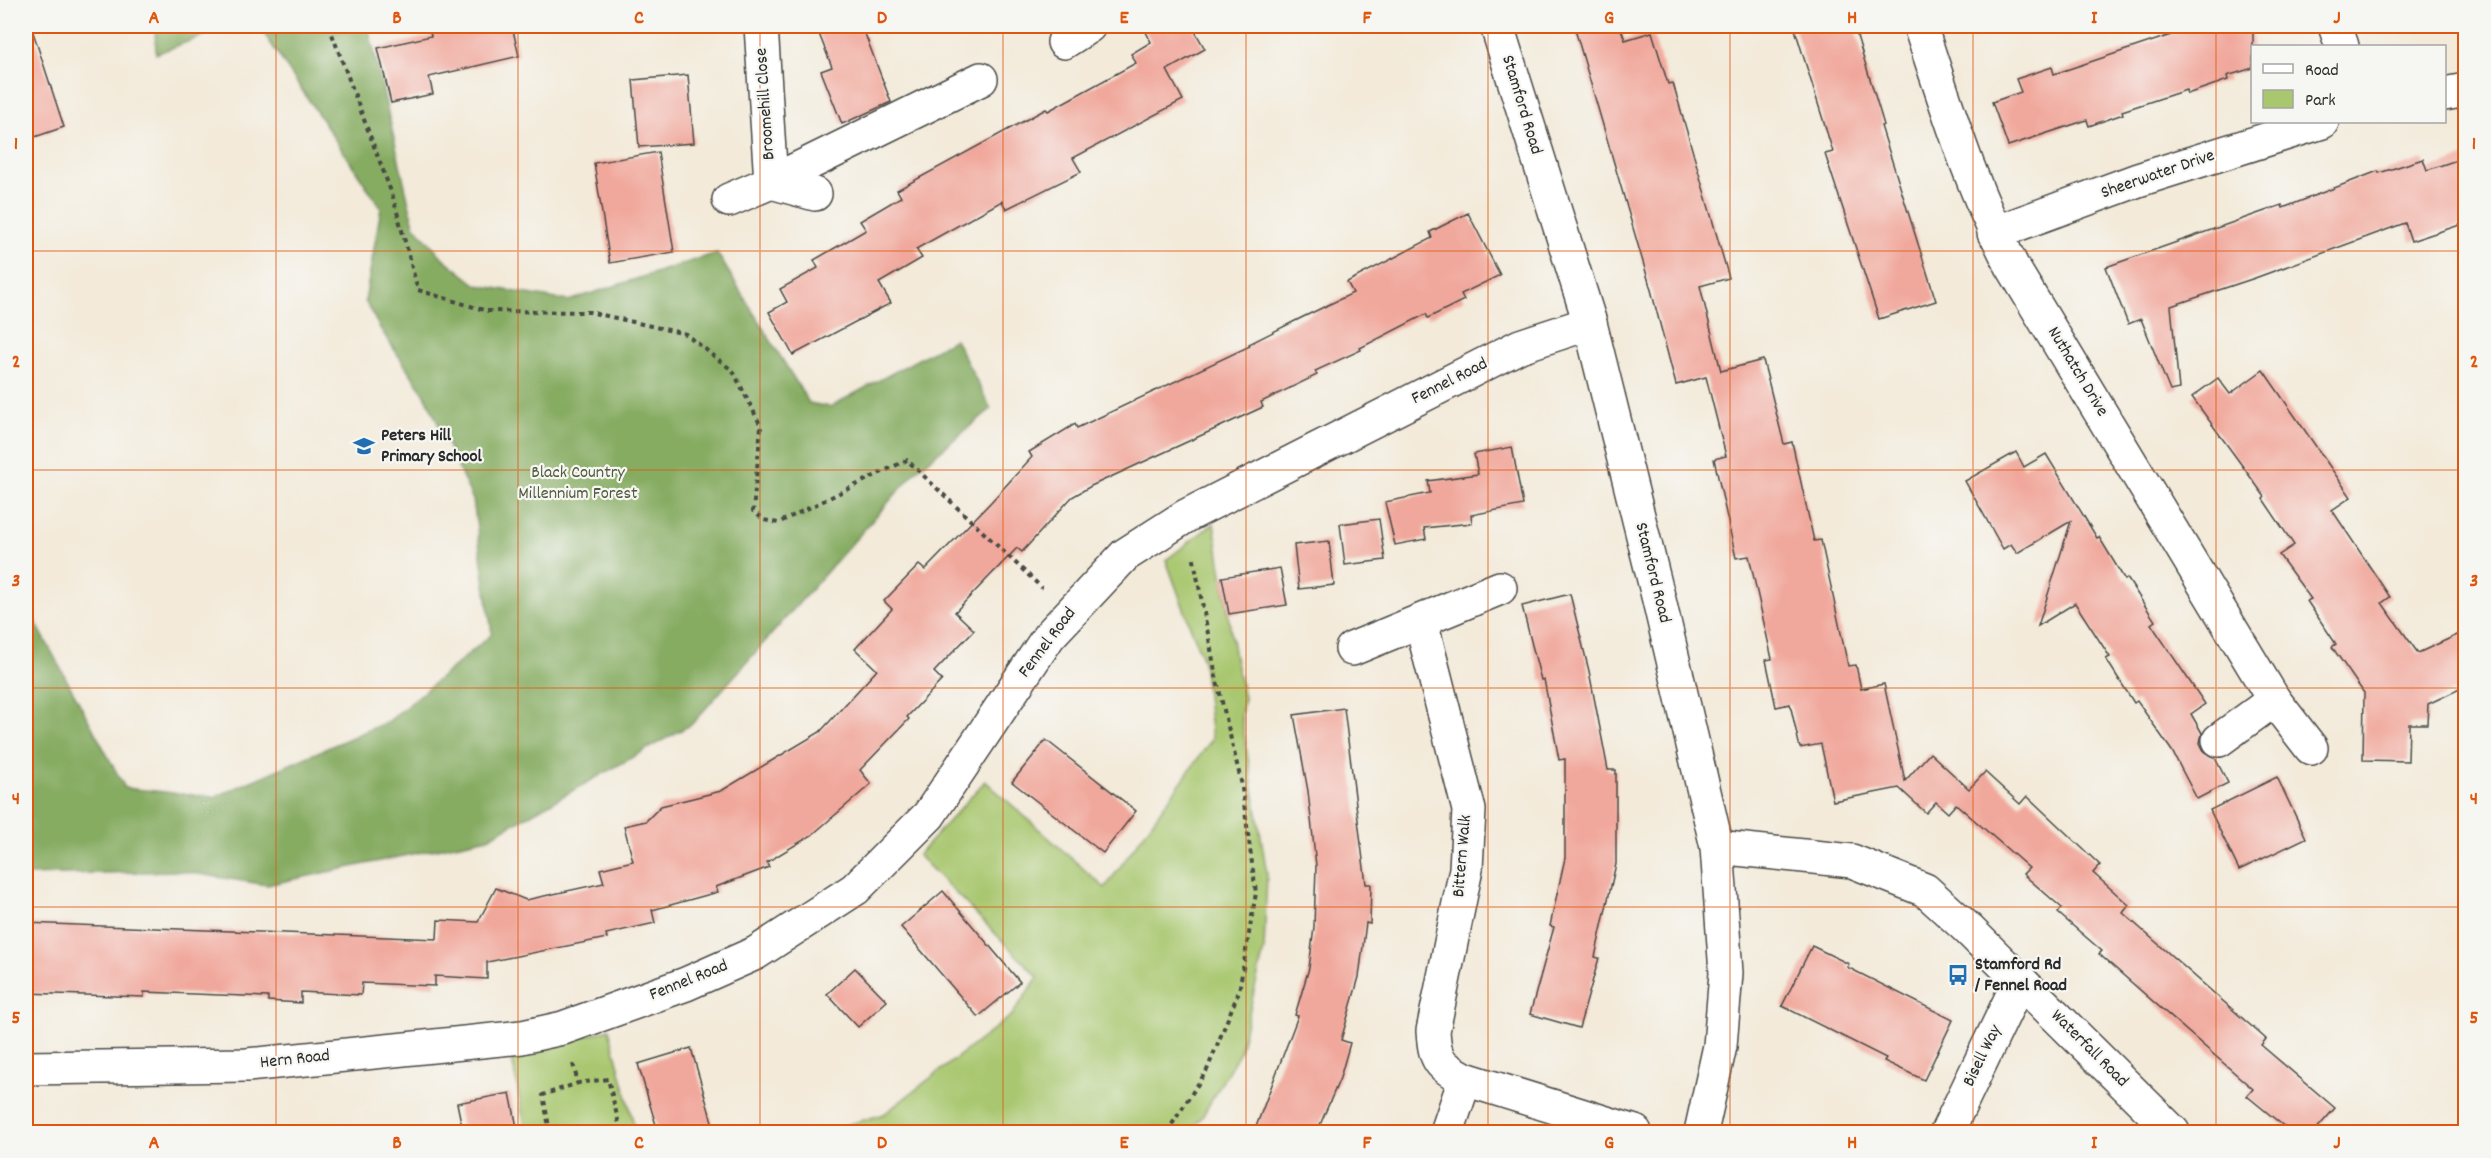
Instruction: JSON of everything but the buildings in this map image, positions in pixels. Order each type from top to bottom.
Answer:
[{"type":"street","name":"Broomehill Close","points":[[761,26],[771,182]]},
{"type":"street","name":"Stamford Road","points":[[1497,26],[1590,323],[1659,600],[1717,847],[1726,973],[1720,1046],[1701,1132]]},
{"type":"street","name":"Nuthatch Drive","points":[[1920,26],[1963,155],[1994,232],[2018,276],[2274,700],[2311,748]]},
{"type":"street","points":[[2335,26],[2342,45]]},
{"type":"street","points":[[771,182],[981,79]]},
{"type":"street","points":[[2446,94],[2466,90]]},
{"type":"street","name":"Sheerwater Drive","points":[[1994,232],[2138,180],[2319,123]]},
{"type":"street","name":"Broomehill Close","points":[[729,200],[771,182],[814,194]]},
{"type":"street","name":"Fennel Road","points":[[563,1028],[686,984],[756,953],[855,889],[929,815],[1049,636],[1125,555],[1186,516],[1520,346],[1590,323]]},
{"type":"street","points":[[1352,649],[1500,588]]},
{"type":"street","name":"Bittern Walk","points":[[1421,622],[1469,810],[1466,869],[1433,1031],[1434,1049],[1443,1066],[1465,1079],[1635,1132]]},
{"type":"street","points":[[2219,740],[2274,700]]},
{"type":"street","name":"Waterfall Road","points":[[1717,847],[1852,861],[1925,890],[1967,928],[2173,1132]]},
{"type":"street","name":"Bisell Way","points":[[1947,1132],[2020,980]]},
{"type":"street","name":"Hern Road","points":[[26,1068],[247,1065],[522,1036],[563,1028]]},
{"type":"street","points":[[1447,1132],[1465,1079]]},
{"type":"path","points":[[329,26],[393,197],[418,290],[487,311],[589,312],[686,334],[733,371],[760,426],[753,511],[764,520],[778,523],[907,460],[1069,613]]},
{"type":"path","points":[[1167,1132],[1207,1070],[1239,991],[1256,893],[1241,781],[1217,681],[1186,516]]},
{"type":"path","points":[[563,1028],[578,1083]]},
{"type":"path","points":[[550,1132],[543,1095],[578,1083],[608,1079],[621,1132]]},
{"type":"green space","points":[[155,26],[229,26],[156,54]]},
{"type":"green space","name":"Black Country Millennium Forest","points":[[259,26],[368,26],[414,225],[443,258],[477,285],[568,301],[717,253],[809,403],[830,407],[955,339],[991,409],[917,470],[692,724],[488,838],[267,885],[180,871],[26,875],[26,604],[125,788],[215,797],[389,721],[492,634],[473,500],[425,395],[380,328],[365,301],[381,208]]},
{"type":"green space","points":[[1214,523],[1235,658],[1244,698],[1241,715],[1267,874],[1264,950],[1240,1051],[1202,1117],[1188,1132],[823,1132],[884,1114],[1012,1015],[1038,977],[918,855],[985,781],[1105,888],[1212,739],[1203,661],[1166,560]]},
{"type":"green space","points":[[609,1029],[636,1132],[526,1132],[512,1059]]},
{"type":"place","name":"Peters Hill Primary School","points":[[364,446]]},
{"type":"place","name":"Stamford Rd / Fennel Road","points":[[1958,975]]}]
